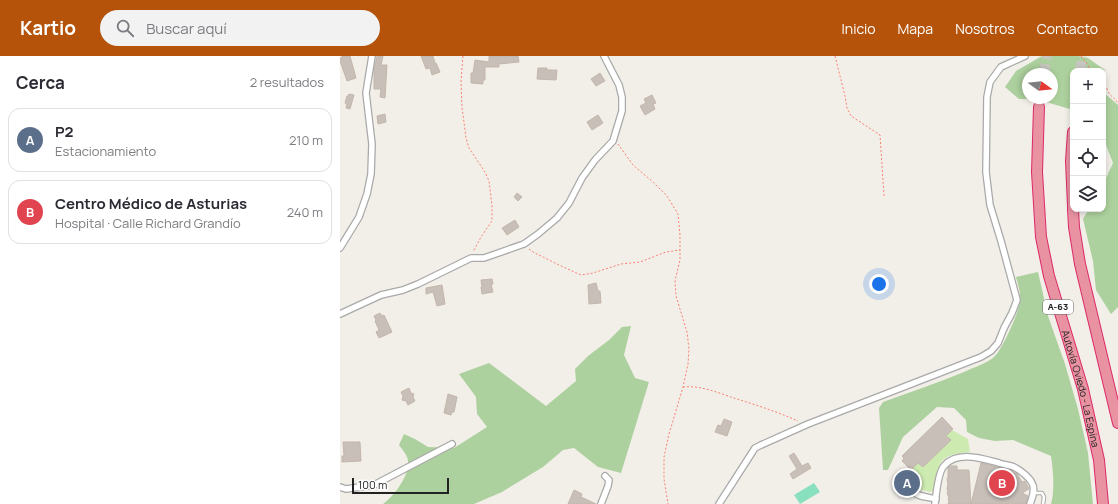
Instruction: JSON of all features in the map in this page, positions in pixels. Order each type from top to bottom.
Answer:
[{"type":"highway","name":"Autovía Oviedo - La Espina","points":[[1039,107],[1037,172],[1042,237],[1049,276],[1084,390],[1099,460],[1103,504]]},
{"type":"highway","points":[[1072,140],[1072,176]]},
{"type":"highway","points":[[1073,212],[1080,264],[1118,423]]},
{"type":"street","points":[[340,248],[359,216],[367,194],[371,174],[372,144],[366,93],[372,56]]},
{"type":"street","points":[[340,314],[381,295],[403,290],[418,284],[471,258],[484,258],[524,244],[557,218],[569,203],[582,178],[595,160],[613,141],[622,111],[622,97],[619,85],[604,56]]},
{"type":"street","points":[[719,504],[755,448],[808,424],[981,357],[992,351],[998,343],[1017,300],[990,204],[986,172],[987,97],[990,82],[1001,67],[1025,56]]},
{"type":"street","points":[[340,487],[346,489],[374,485],[452,444]]},
{"type":"street","points":[[907,474],[912,490],[915,494],[935,501],[940,472],[943,466],[949,461],[970,457],[980,458],[1013,467],[1021,473],[1032,484],[1034,489],[1030,504]]},
{"type":"street","points":[[601,504],[609,480],[605,476]]},
{"type":"lane","points":[[1033,494],[1042,493],[1044,497],[1043,504]]},
{"type":"path","points":[[463,56],[462,107],[466,138],[469,148],[485,172],[489,181],[492,206],[492,221],[481,237],[471,258]]},
{"type":"path","points":[[835,56],[847,108],[851,116],[880,135],[884,196]]},
{"type":"path","points":[[1081,56],[1089,68]]},
{"type":"path","points":[[1106,85],[1110,94],[1115,98],[1118,104]]},
{"type":"path","points":[[613,141],[619,144],[633,165],[653,182],[666,196],[678,214],[680,260],[675,281],[676,296],[687,332],[689,349],[688,364],[683,387],[664,457],[664,479],[668,504]]},
{"type":"path","points":[[524,244],[533,252],[581,275],[593,273],[621,264],[640,262],[666,252],[680,250]]},
{"type":"path","points":[[683,387],[691,386],[712,391],[808,424]]},
{"type":"green space","points":[[1042,56],[1078,56],[1088,58],[1102,68],[1070,68],[1070,109],[1053,104],[1058,104],[1058,68],[1022,68],[1022,99],[1019,99],[1005,87],[1016,71]]},
{"type":"green space","points":[[1106,95],[1118,105],[1118,307],[1111,314],[1096,290],[1093,261],[1083,219],[1087,212],[1106,212],[1106,178],[1113,163],[1106,145]]},
{"type":"green space","points":[[1038,272],[1048,316],[1065,364],[1078,409],[1088,453],[1093,504],[1051,504],[1053,474],[1051,456],[1013,440],[995,441],[979,438],[967,432],[966,420],[954,408],[937,407],[903,437],[888,470],[883,470],[879,408],[883,402],[984,364],[994,357],[1005,339],[1019,306],[1020,295],[1016,277]]},
{"type":"green space","points":[[631,326],[624,355],[635,378],[649,382],[621,473],[598,467],[574,448],[563,450],[543,467],[502,492],[474,504],[383,504],[396,491],[404,479],[408,467],[408,459],[399,445],[404,434],[428,447],[454,448],[487,427],[477,414],[476,397],[459,374],[489,363],[546,406],[576,381],[575,369],[588,356],[609,340],[622,327]]},
{"type":"green space","points":[[952,430],[968,439],[970,452],[946,457],[939,465],[934,489],[930,492],[918,489],[912,469],[918,463],[923,467],[950,440],[946,436]]},
{"type":"green space","points":[[814,483],[820,492],[800,504],[794,495]]},
{"type":"building","points":[[342,56],[350,56],[356,78],[347,81],[340,61]]},
{"type":"building","points":[[377,56],[383,56],[381,65],[387,65],[385,98],[380,97],[381,89],[374,89],[374,71]]},
{"type":"building","points":[[421,56],[433,56],[440,72],[432,75],[430,68],[426,69]]},
{"type":"building","points":[[489,56],[518,56],[519,62],[499,64],[499,67],[485,67],[485,80],[483,80],[483,84],[471,83],[471,73],[473,73],[475,60],[489,62]]},
{"type":"building","points":[[538,68],[557,70],[556,80],[537,79]]},
{"type":"building","points":[[600,73],[605,81],[596,86],[591,79]]},
{"type":"building","points":[[349,94],[354,95],[350,109],[346,108],[347,104],[345,103]]},
{"type":"building","points":[[652,95],[656,103],[653,104],[655,109],[645,115],[640,106],[646,103],[644,99]]},
{"type":"building","points":[[385,114],[386,122],[378,124],[377,116]]},
{"type":"building","points":[[598,115],[603,123],[592,130],[587,122]]},
{"type":"building","points":[[517,193],[522,197],[518,201],[514,197]]},
{"type":"building","points":[[515,220],[519,227],[507,235],[502,228]]},
{"type":"building","points":[[492,279],[493,284],[491,284],[493,292],[482,294],[481,280]]},
{"type":"building","points":[[596,283],[598,291],[600,291],[601,303],[589,304],[588,285]]},
{"type":"building","points":[[442,285],[445,304],[437,306],[433,292],[426,294],[426,288]]},
{"type":"building","points":[[380,313],[382,316],[384,315],[392,332],[379,338],[376,332],[379,330],[374,316]]},
{"type":"building","points":[[409,388],[411,393],[414,394],[413,397],[415,401],[408,405],[406,401],[402,400],[403,396],[401,392]]},
{"type":"building","points":[[448,394],[457,397],[454,412],[452,412],[451,415],[444,413]]},
{"type":"building","points":[[942,417],[953,429],[946,436],[951,440],[923,467],[918,463],[911,470],[902,461],[904,458],[902,456]]},
{"type":"building","points":[[724,419],[732,422],[727,436],[715,432],[718,425],[721,426]]},
{"type":"building","points":[[343,442],[360,442],[361,461],[342,462],[342,456],[344,456]]},
{"type":"building","points":[[794,453],[802,466],[808,463],[811,468],[793,479],[790,474],[797,469],[789,456]]},
{"type":"building","points":[[981,463],[1012,471],[1017,474],[1022,482],[1025,481],[1029,489],[1022,493],[1028,496],[1026,504],[971,504]]},
{"type":"building","points":[[950,466],[957,466],[957,470],[969,470],[971,504],[948,504],[949,498],[947,493],[947,479],[948,468]]},
{"type":"building","points":[[574,490],[582,494],[581,497],[596,504],[568,504]]},
{"type":"tunnel","points":[[1045,68],[1047,56]]},
{"type":"tunnel","points":[[1081,68],[1083,56]]},
{"type":"place","name":"P2","points":[[907,483]]},
{"type":"place","name":"Centro Médico de Asturias","points":[[1002,483]]}]
